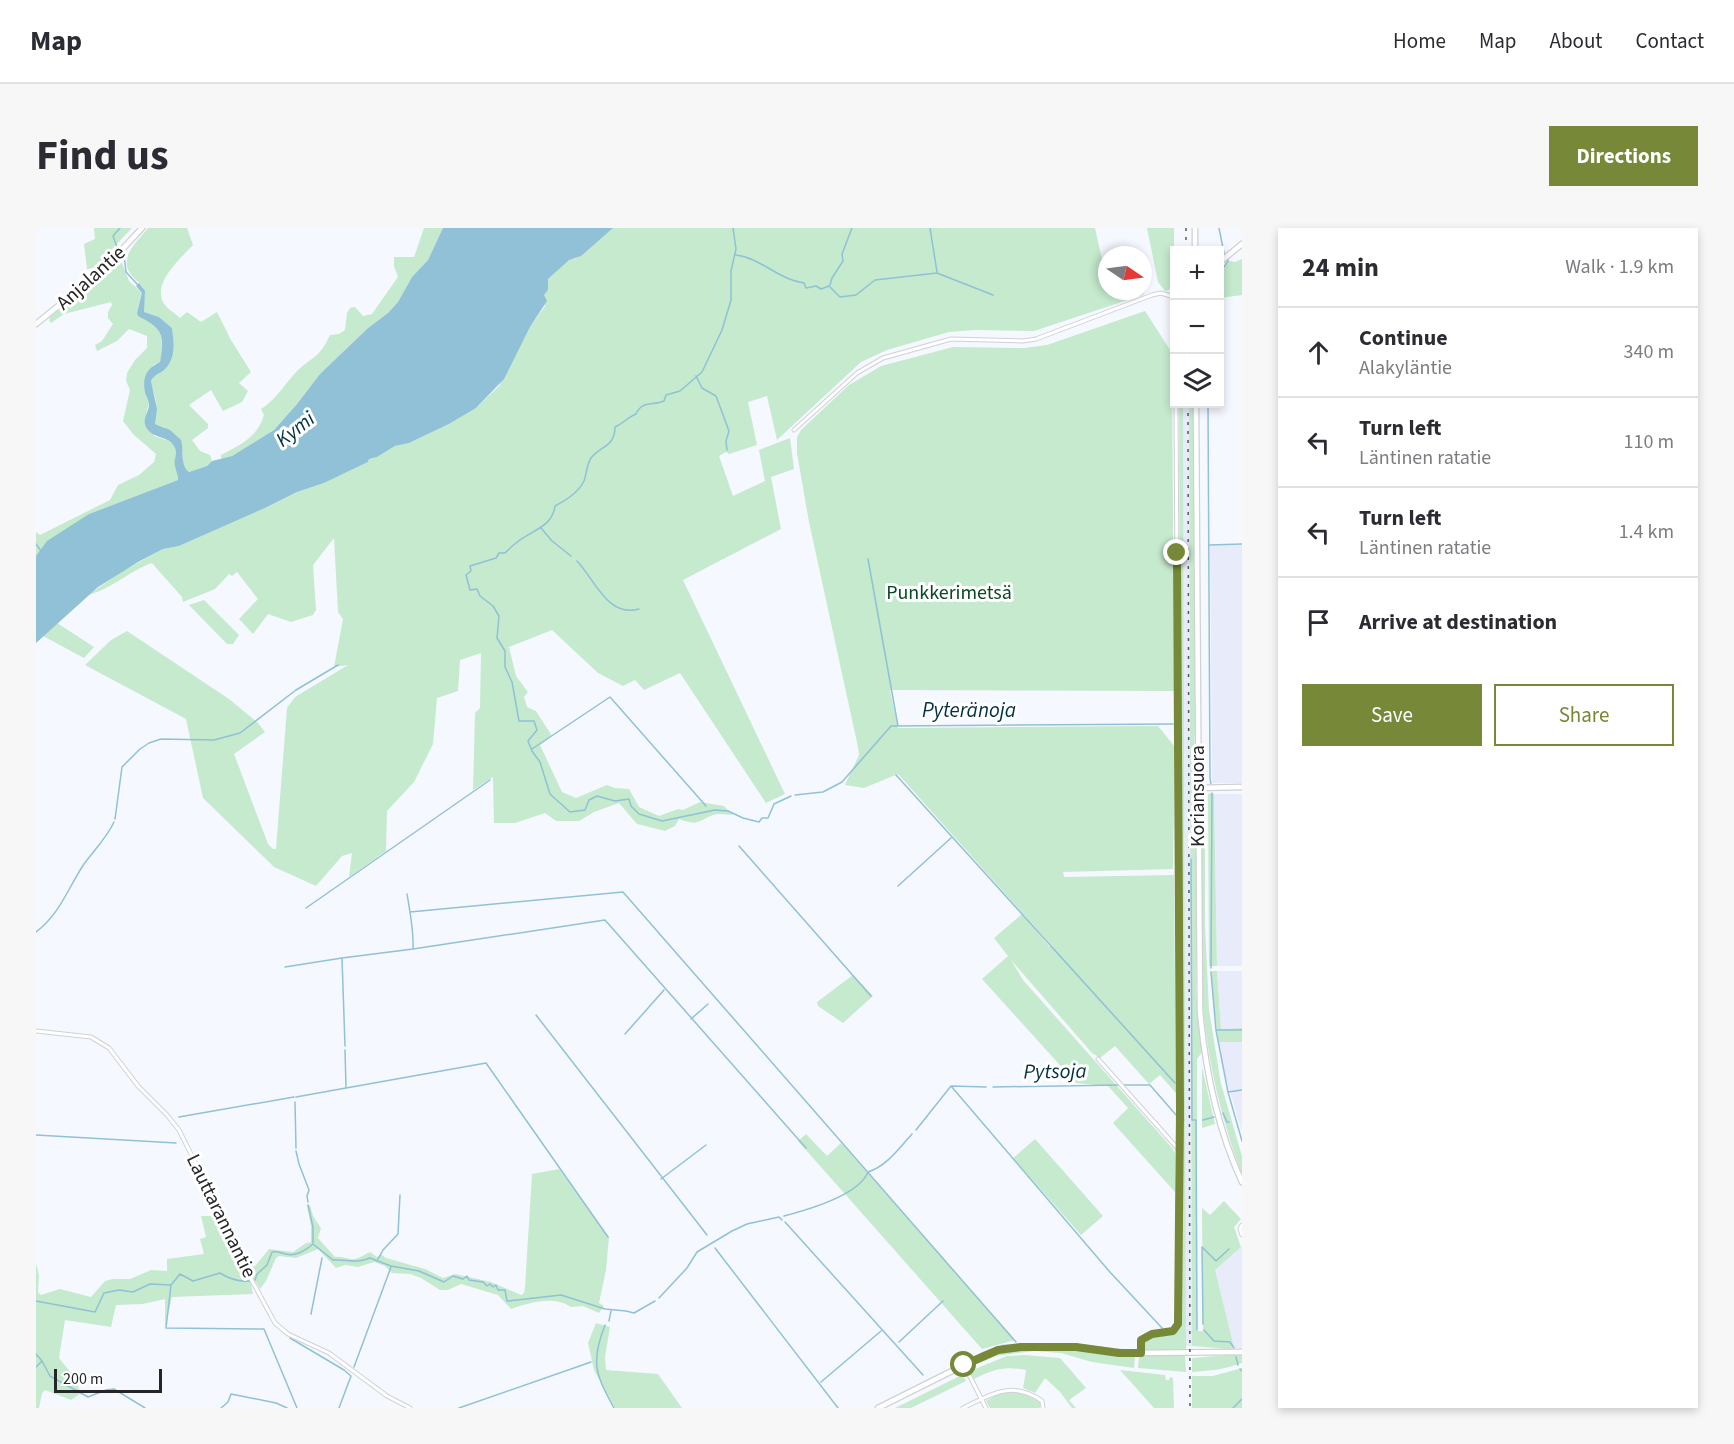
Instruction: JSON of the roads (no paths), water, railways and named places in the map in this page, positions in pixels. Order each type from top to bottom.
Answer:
[{"type":"main road","name":"Anjalantie","points":[[36,324],[104,268],[142,228]]},
{"type":"main road","points":[[1195,228],[1195,246]]},
{"type":"main road","points":[[1224,259],[1242,244]]},
{"type":"main road","name":"Koriansuora","points":[[1196,408],[1201,1023],[1217,1108],[1228,1147],[1242,1182]]},
{"type":"main road","points":[[1198,788],[1242,787]]},
{"type":"main road","points":[[878,1408],[998,1350],[1021,1347],[1076,1347],[1119,1353],[1242,1352]]},
{"type":"street","points":[[794,430],[857,373],[883,358],[951,339],[1023,341],[1036,339],[1152,295],[1161,293],[1170,296]]},
{"type":"street","points":[[1141,1353],[1141,1340],[1152,1334],[1173,1331],[1178,1324],[1176,408]]},
{"type":"street","name":"Lauttarannantie","points":[[36,1031],[83,1035],[102,1042],[116,1055],[138,1086],[167,1114],[179,1130],[271,1318],[282,1331],[320,1348],[387,1396],[410,1408]]},
{"type":"street","points":[[1098,1059],[1179,1150]]},
{"type":"street","points":[[1242,1225],[1240,1229],[1242,1235]]},
{"type":"street","points":[[964,1365],[986,1408]]},
{"type":"street","points":[[963,1408],[1002,1390],[1019,1390],[1040,1399],[1044,1404],[1043,1408]]},
{"type":"water","name":"Kymi","points":[[443,228],[613,228],[581,256],[569,260],[548,279],[548,290],[544,295],[547,301],[530,327],[504,379],[476,408],[449,424],[409,443],[395,446],[324,483],[297,492],[179,546],[163,549],[138,562],[98,587],[36,643],[36,556],[47,541],[89,514],[178,480],[175,464],[176,451],[173,444],[153,434],[145,424],[149,402],[144,382],[149,370],[160,362],[162,338],[157,328],[138,316],[142,293],[136,286],[139,283],[145,291],[144,312],[159,317],[172,328],[173,355],[169,365],[151,381],[157,409],[155,424],[170,430],[181,440],[184,466],[189,472],[207,466],[212,461],[232,456],[274,430],[320,374],[398,302],[412,277],[428,260]]},
{"type":"waterway","points":[[118,250],[113,236],[120,228]]},
{"type":"waterway","name":"Pyteränoja","points":[[733,228],[736,249],[731,271],[731,300],[722,330],[702,372],[680,391],[666,395],[664,401],[641,407],[636,414],[615,427],[613,439],[591,458],[584,481],[571,496],[555,506],[550,519],[545,524],[505,553],[499,553],[496,558],[470,566],[471,571],[466,575],[470,590],[477,589],[480,596],[493,606],[499,616],[497,638],[505,651],[505,667],[512,682],[519,721],[534,721],[537,730],[528,741],[540,762],[550,794],[570,812],[585,810],[589,800],[597,796],[615,801],[629,799],[631,806],[639,814],[662,821],[715,810],[728,811],[759,822],[762,818],[768,818],[774,804],[791,796]]},
{"type":"waterway","points":[[830,285],[843,261],[842,254],[852,228]]},
{"type":"waterway","points":[[930,228],[937,272]]},
{"type":"waterway","points":[[1219,228],[1223,246]]},
{"type":"waterway","points":[[124,255],[126,272],[138,285]]},
{"type":"waterway","points":[[736,255],[754,260],[786,278],[804,283],[806,288],[816,286],[821,289],[829,286],[840,297],[856,295],[875,280],[937,273],[993,295]]},
{"type":"waterway","points":[[1224,267],[1228,258]]},
{"type":"waterway","points":[[696,376],[702,388],[716,396],[729,431],[726,441],[727,450]]},
{"type":"waterway","points":[[1208,408],[1211,784]]},
{"type":"waterway","points":[[541,528],[552,541],[571,556]]},
{"type":"waterway","points":[[36,544],[41,551]]},
{"type":"waterway","points":[[1210,545],[1242,544]]},
{"type":"waterway","points":[[868,559],[898,726]]},
{"type":"waterway","points":[[577,561],[603,596],[611,603],[628,610],[639,609]]},
{"type":"waterway","points":[[115,819],[122,767],[140,749],[161,739],[214,740],[240,733],[296,690],[338,665]]},
{"type":"waterway","points":[[532,749],[610,697],[706,806]]},
{"type":"waterway","name":"Pyteränoja","points":[[795,795],[823,792],[842,782],[891,726],[1173,724]]},
{"type":"waterway","points":[[896,775],[1175,1083]]},
{"type":"waterway","points":[[306,908],[490,780]]},
{"type":"waterway","points":[[1211,968],[1212,793]]},
{"type":"waterway","points":[[36,932],[58,909],[84,864],[114,822]]},
{"type":"waterway","points":[[898,886],[951,838]]},
{"type":"waterway","points":[[739,846],[871,996]]},
{"type":"waterway","points":[[1191,859],[1192,1120],[1196,1120],[1197,1330]]},
{"type":"waterway","points":[[410,912],[623,892],[1016,1342]]},
{"type":"waterway","points":[[345,1046],[342,958],[413,949],[407,894]]},
{"type":"waterway","points":[[413,949],[605,920],[806,1148]]},
{"type":"waterway","points":[[285,967],[342,958]]},
{"type":"waterway","points":[[1211,972],[1216,1030]]},
{"type":"waterway","points":[[625,1034],[664,990]]},
{"type":"waterway","points":[[691,1019],[708,1004]]},
{"type":"waterway","points":[[536,1015],[707,1235]]},
{"type":"waterway","points":[[1228,1092],[1216,1030],[1242,1030]]},
{"type":"waterway","points":[[296,1097],[346,1088],[345,1050]]},
{"type":"waterway","points":[[346,1088],[486,1063],[608,1237]]},
{"type":"waterway","name":"Pytsoja","points":[[993,1087],[1119,1085]]},
{"type":"waterway","name":"Pytsoja","points":[[1123,1085],[1150,1085],[1177,1116]]},
{"type":"waterway","points":[[951,1086],[1109,1271],[1162,1328]]},
{"type":"waterway","name":"Pytsoja","points":[[916,1130],[951,1086],[986,1087]]},
{"type":"waterway","points":[[1242,1090],[1228,1092],[1242,1141]]},
{"type":"waterway","points":[[179,1117],[294,1097]]},
{"type":"waterway","points":[[295,1102],[296,1148]]},
{"type":"waterway","points":[[1223,1113],[1229,1122]]},
{"type":"waterway","points":[[1203,1120],[1214,1117]]},
{"type":"waterway","name":"Pytsoja","points":[[784,1216],[806,1210],[854,1188],[868,1172],[881,1166],[892,1156],[912,1134]]},
{"type":"waterway","points":[[36,1135],[176,1143]]},
{"type":"waterway","points":[[661,1179],[706,1145]]},
{"type":"waterway","points":[[296,1151],[309,1190],[308,1202]]},
{"type":"waterway","points":[[378,1259],[398,1234],[400,1195]]},
{"type":"waterway","points":[[308,1205],[313,1227],[313,1243]]},
{"type":"waterway","name":"Pytsoja","points":[[659,1298],[687,1268],[697,1252],[747,1224],[779,1217],[782,1220]]},
{"type":"waterway","points":[[785,1222],[923,1375]]},
{"type":"waterway","points":[[36,1301],[95,1312],[104,1293],[119,1290],[133,1292],[150,1284],[171,1285],[180,1274],[193,1281],[220,1273],[237,1280],[255,1280],[257,1274],[267,1265],[272,1252],[293,1255],[313,1244],[333,1260],[356,1261],[370,1258],[391,1266],[419,1271],[444,1282],[453,1276],[463,1279],[467,1276],[469,1280],[483,1282],[487,1286],[496,1285],[498,1290],[505,1290],[507,1301],[561,1295],[605,1309],[634,1313],[655,1301]]},
{"type":"waterway","points":[[1203,1324],[1202,1247],[1216,1261],[1229,1249]]},
{"type":"waterway","points":[[715,1248],[838,1408]]},
{"type":"waterway","points":[[311,1314],[322,1258]]},
{"type":"waterway","points":[[354,1367],[391,1267]]},
{"type":"waterway","points":[[171,1285],[166,1328],[264,1329],[297,1408]]},
{"type":"waterway","points":[[899,1342],[943,1301]]},
{"type":"waterway","points":[[609,1321],[611,1311]]},
{"type":"waterway","points":[[605,1325],[600,1338],[597,1368],[614,1408]]},
{"type":"waterway","points":[[1204,1330],[1214,1341],[1230,1342],[1234,1348]]},
{"type":"waterway","points":[[821,1382],[881,1331]]},
{"type":"waterway","points":[[290,1338],[351,1376],[339,1408]]},
{"type":"waterway","points":[[36,1354],[42,1361],[36,1367]]},
{"type":"waterway","points":[[1236,1357],[1238,1365]]},
{"type":"waterway","points":[[42,1361],[50,1376],[88,1397],[114,1389],[145,1408]]},
{"type":"waterway","points":[[459,1408],[591,1362]]},
{"type":"waterway","points":[[221,1408],[228,1402],[231,1394],[276,1403],[287,1408]]},
{"type":"waterway","points":[[1233,1408],[1242,1399]]},
{"type":"railway","points":[[1186,228],[1186,246]]},
{"type":"railway","points":[[1188,408],[1190,1408]]},
{"type":"park label","name":"Punkkerimetsä","points":[[949,593]]}]
